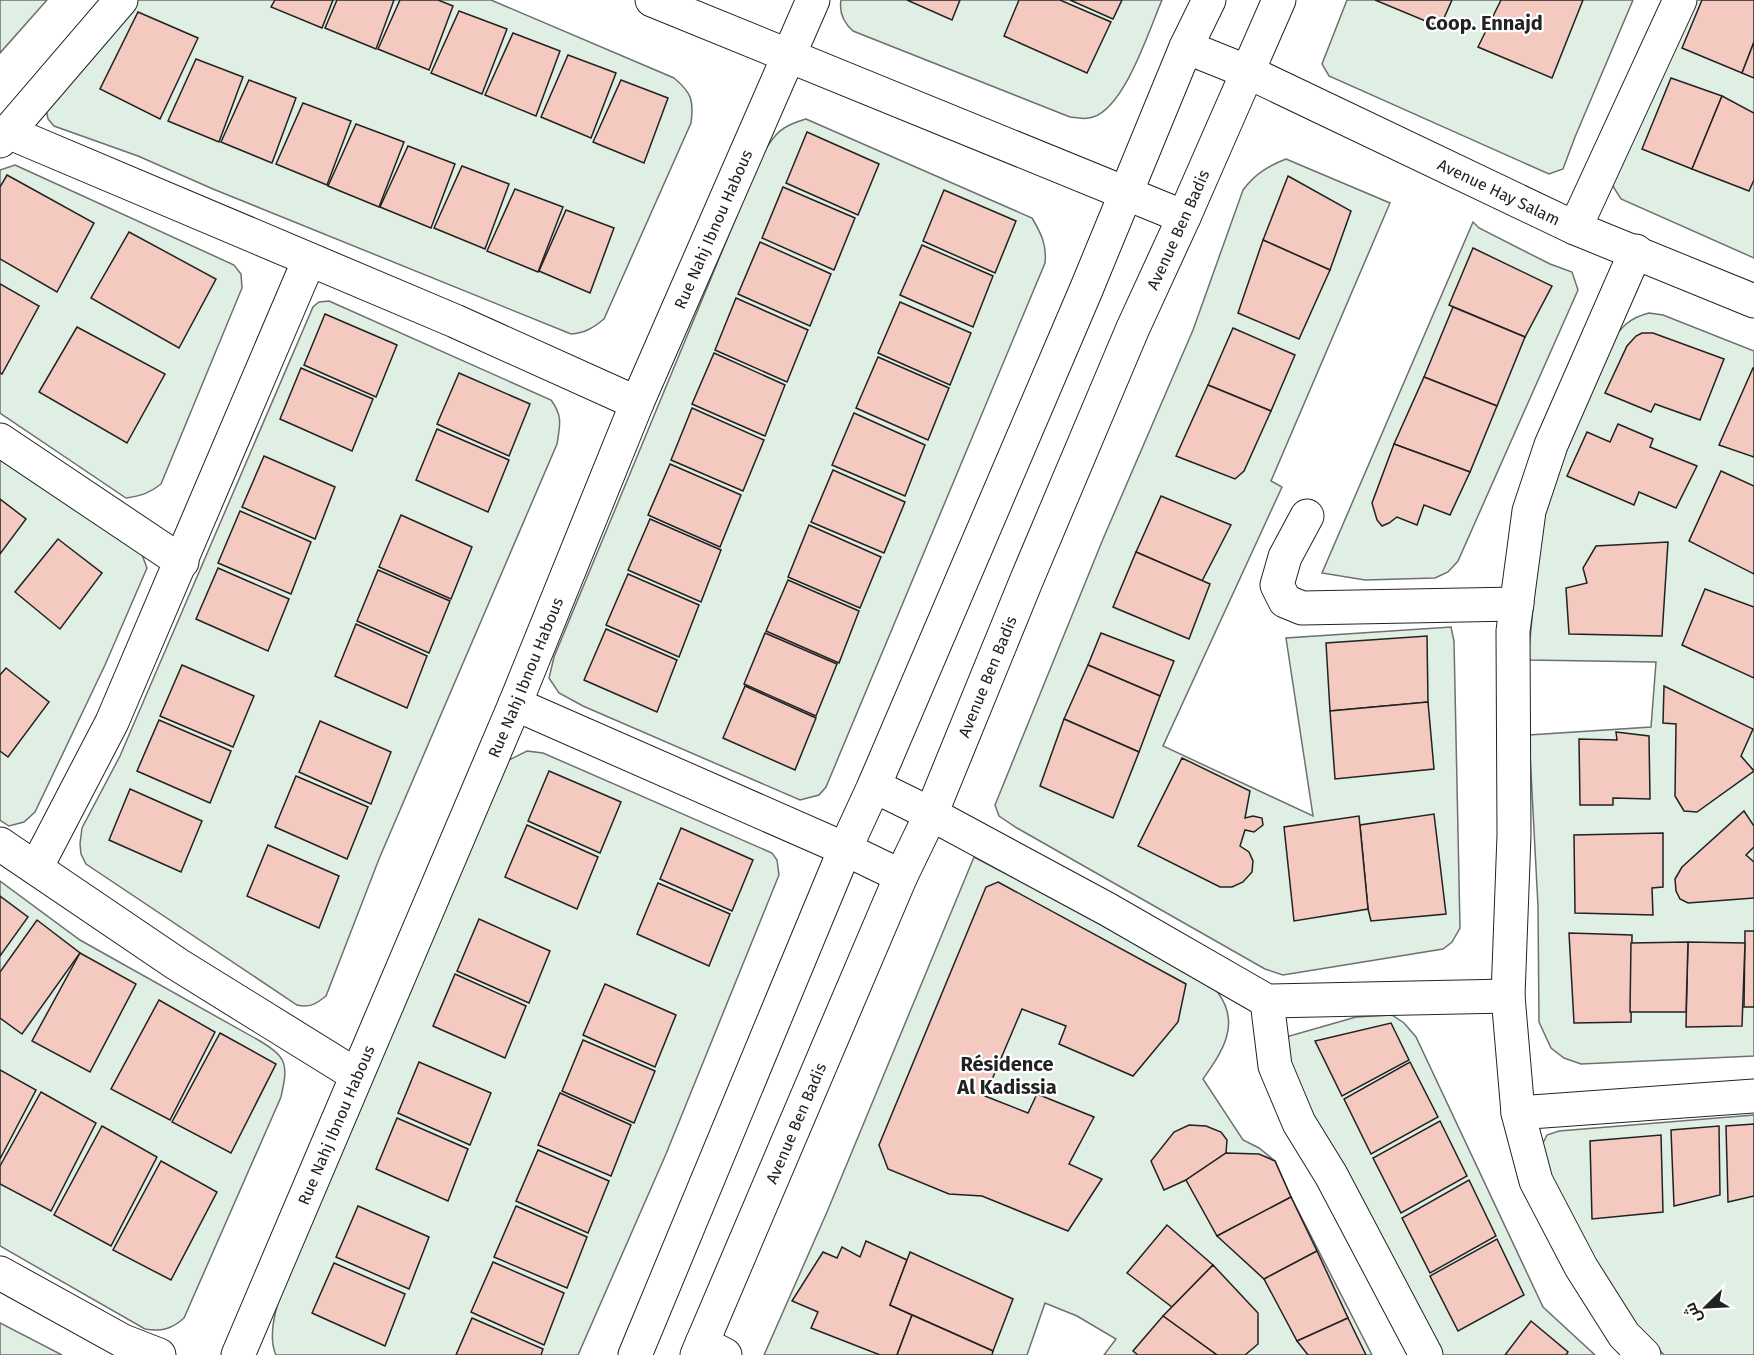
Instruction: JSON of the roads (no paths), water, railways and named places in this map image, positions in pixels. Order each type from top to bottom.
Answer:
[{"type":"street","points":[[121,0],[4,136],[455,321],[637,403]]},
{"type":"street","points":[[652,0],[1184,217]]},
{"type":"street","name":"Rue Nahj Ibnou Habous","points":[[238,1355],[515,704],[637,403],[813,0]]},
{"type":"street","points":[[634,1355],[845,849],[1086,290],[1186,47],[1209,0]]},
{"type":"street","name":"Avenue Ben Badis","points":[[708,1351],[901,876],[931,814],[1124,350],[1279,0]]},
{"type":"street","points":[[1575,228],[1680,0]]},
{"type":"street","name":"Avenue Hay Salam","points":[[1186,47],[1248,72],[1575,228],[1754,301]]},
{"type":"street","points":[[1636,252],[1551,446],[1529,511],[1514,631],[1514,835],[1508,996],[1518,1113],[1536,1181],[1581,1267],[1624,1335],[1644,1355]]},
{"type":"street","points":[[36,868],[112,722],[309,260]]},
{"type":"street","points":[[0,440],[182,562]]},
{"type":"street","points":[[1307,516],[1285,557],[1277,585],[1285,601],[1302,608],[1517,604]]},
{"type":"street","points":[[515,704],[845,849],[901,876]]},
{"type":"street","points":[[874,786],[931,814],[1107,909],[1267,1001],[1508,996]]},
{"type":"street","points":[[0,844],[177,964],[356,1075]]},
{"type":"street","points":[[1267,1001],[1275,1066],[1299,1123],[1331,1175],[1426,1355]]},
{"type":"street","points":[[1518,1113],[1754,1096]]},
{"type":"street","points":[[0,1274],[123,1341],[159,1355]]},
{"type":"district","name":"Coop. Ennajd","points":[[1484,23]]},
{"type":"district","name":"Résidence Al Kadissia","points":[[1007,1076]]}]
